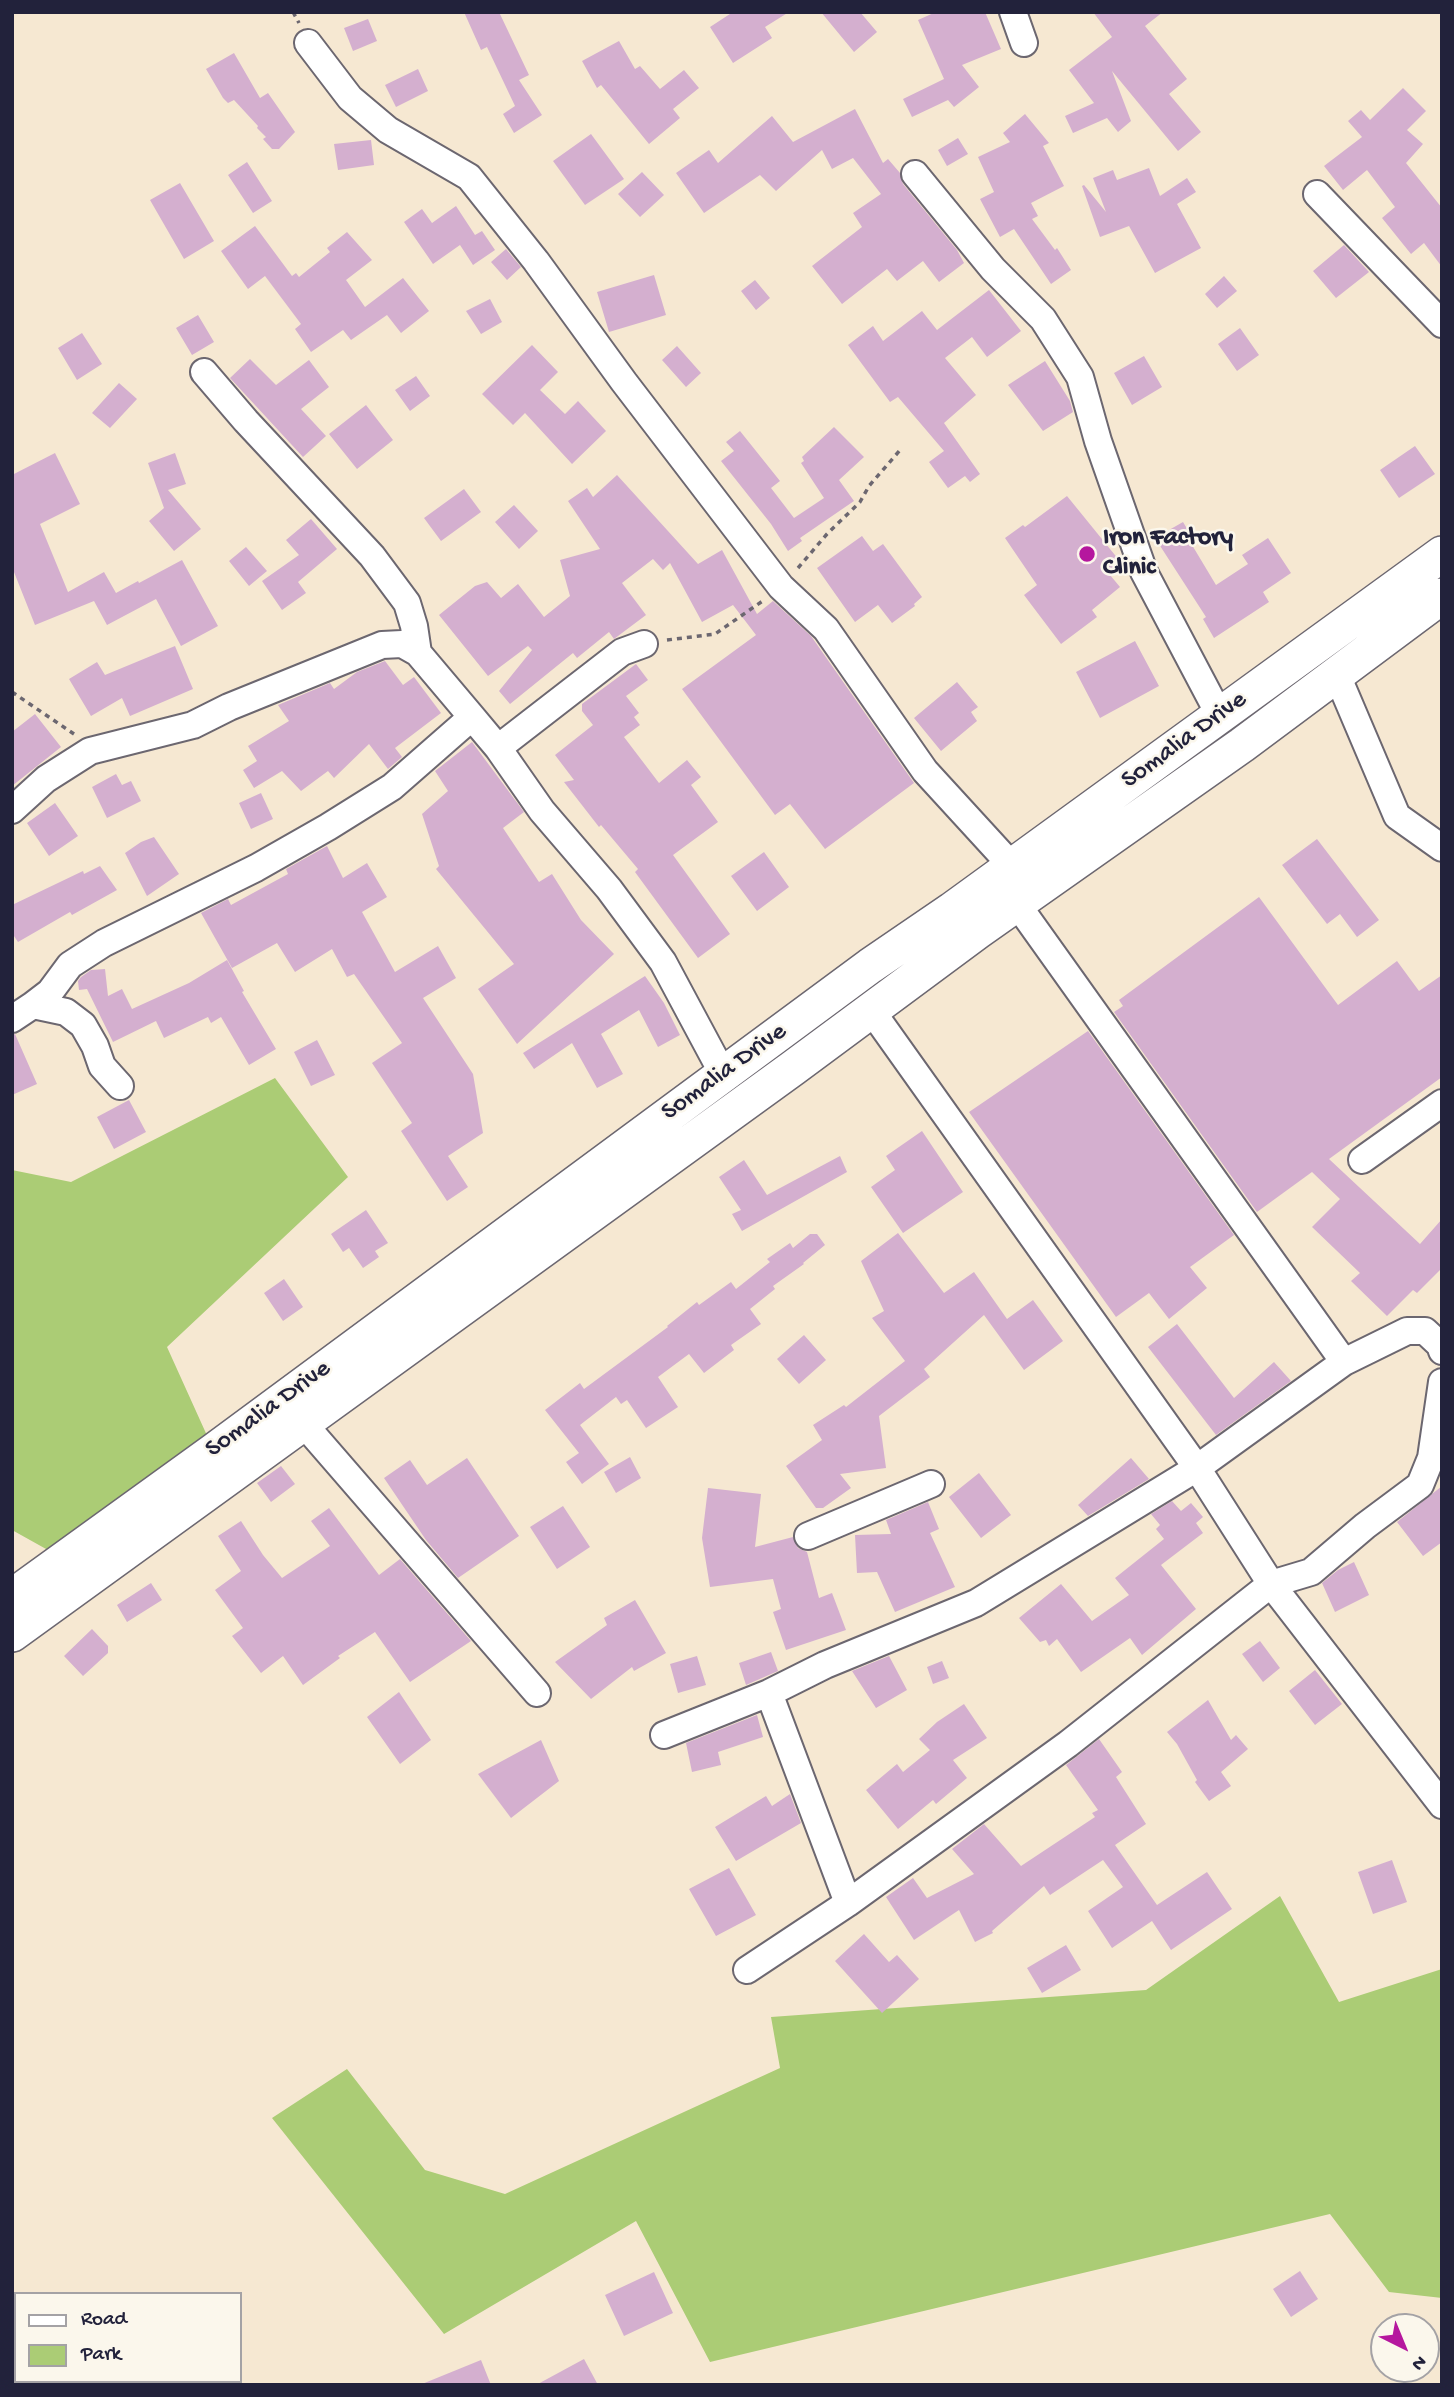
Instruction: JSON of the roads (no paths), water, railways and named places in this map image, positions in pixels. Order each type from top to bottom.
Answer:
[{"type":"main road","name":"Somalia Drive","points":[[12,1634],[871,1010],[1021,887],[1220,716],[1442,554]]},
{"type":"main road","name":"Somalia Drive","points":[[12,1597],[236,1435],[870,966],[1021,887],[1337,675],[1442,596]]},
{"type":"street","points":[[1013,12],[1024,43]]},
{"type":"street","points":[[308,43],[359,106],[388,130],[469,177],[536,261],[624,382],[781,587],[826,629],[925,771],[1021,887],[1344,1363]]},
{"type":"street","points":[[915,174],[993,269],[1043,320],[1080,377],[1098,441],[1144,572],[1220,716]]},
{"type":"street","points":[[1317,194],[1442,324]]},
{"type":"street","points":[[204,372],[372,556],[407,603],[418,653]]},
{"type":"street","points":[[12,810],[46,779],[90,751],[193,726],[229,707],[383,645],[402,644],[418,653],[498,748],[542,811],[609,889],[663,961],[723,1074]]},
{"type":"street","points":[[498,748],[622,652],[644,644]]},
{"type":"street","points":[[1337,675],[1397,816],[1442,848]]},
{"type":"street","points":[[22,1012],[50,992],[70,965],[104,943],[256,869],[392,787],[472,717]]},
{"type":"street","points":[[871,1010],[1197,1468],[1271,1584],[1442,1805]]},
{"type":"street","points":[[22,1012],[66,1012],[83,1025],[103,1066],[120,1086]]},
{"type":"street","points":[[1362,1160],[1442,1103]]},
{"type":"street","points":[[664,1735],[769,1693],[825,1665],[976,1603],[1197,1468],[1344,1363],[1407,1331],[1425,1331],[1440,1345],[1442,1351]]},
{"type":"street","points":[[747,1970],[848,1903],[1068,1744],[1271,1584],[1311,1572],[1365,1526],[1420,1485],[1431,1458],[1442,1382]]},
{"type":"street","points":[[303,1423],[537,1693]]},
{"type":"street","points":[[808,1536],[931,1484]]},
{"type":"street","points":[[769,1693],[848,1903]]},
{"type":"place","name":"Iron Factory Clinic","points":[[1087,554]]}]
